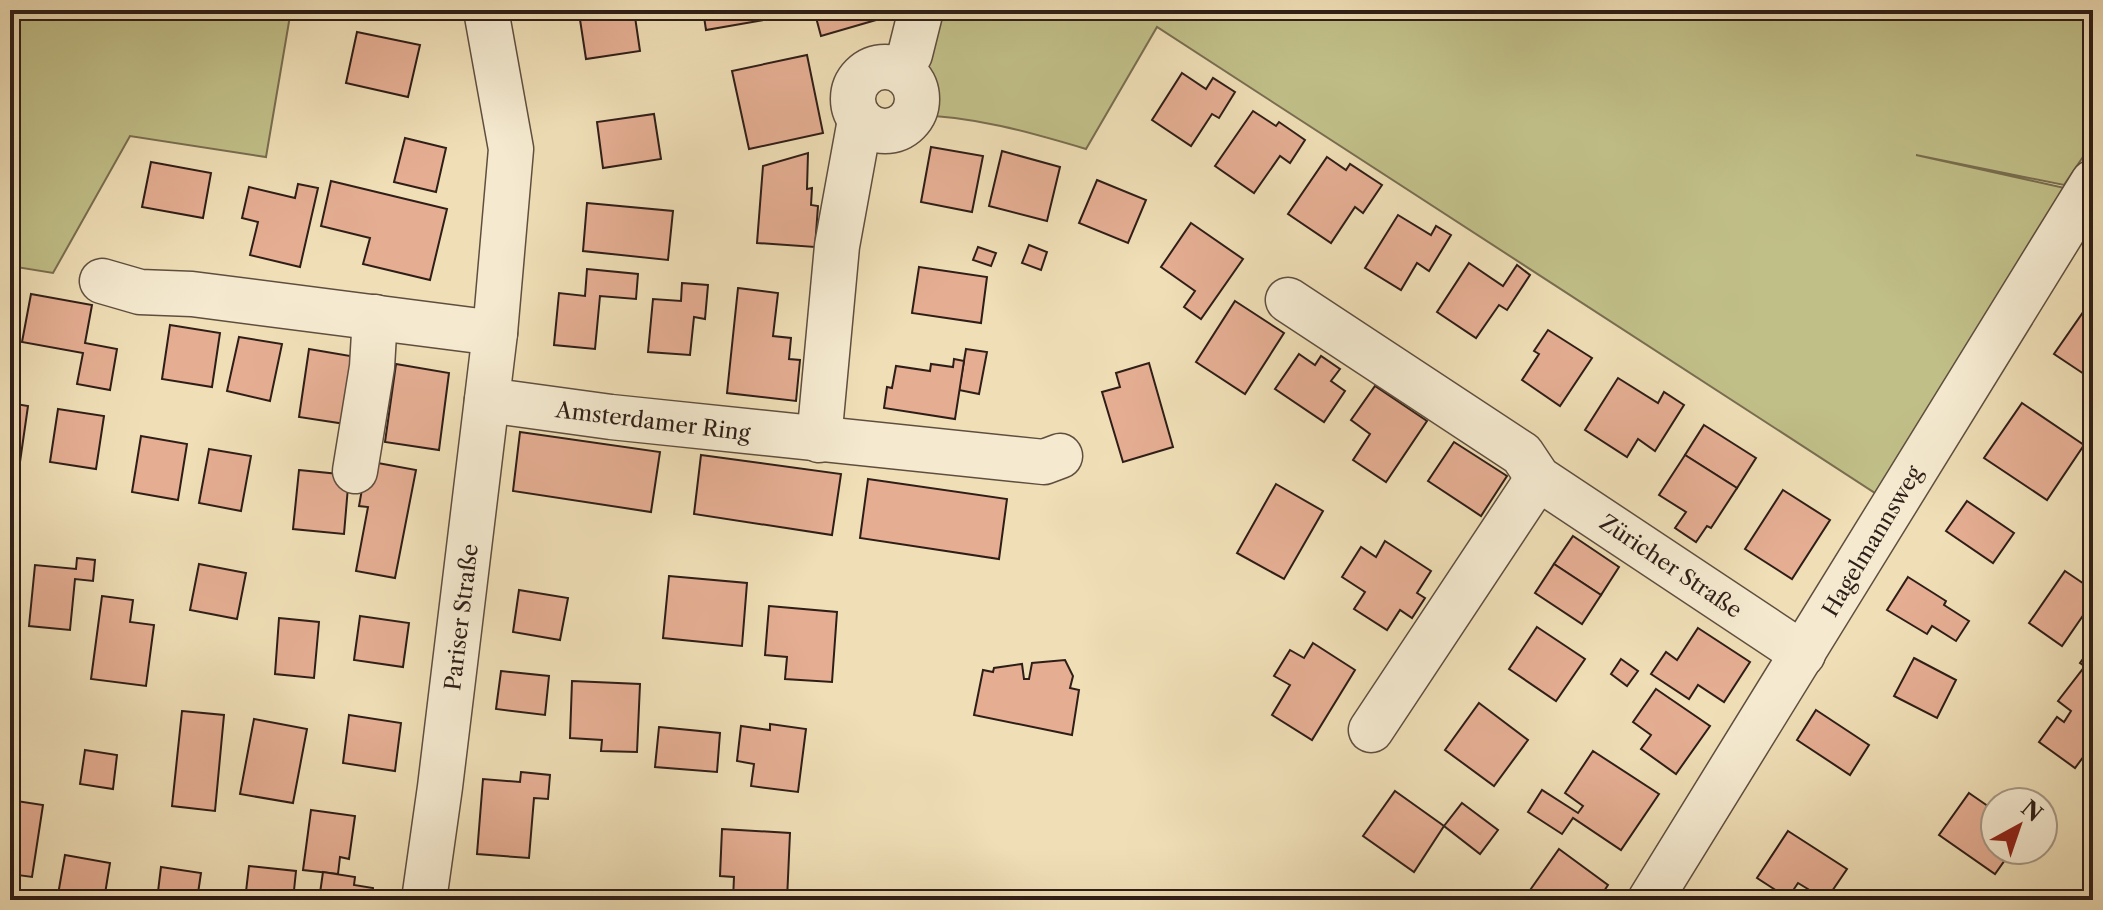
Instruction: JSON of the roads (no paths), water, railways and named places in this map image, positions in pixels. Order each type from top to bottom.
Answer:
[{"type":"street","name":"Pariser Straße","points":[[424,900],[495,333],[511,149],[486,10]]},
{"type":"street","points":[[819,440],[837,246],[860,120],[852,100],[860,79],[878,67],[900,70],[910,54],[921,10]]},
{"type":"street","name":"Hagelmannsweg","points":[[1650,900],[2093,182]]},
{"type":"street","points":[[102,281],[140,292],[192,294],[495,333]]},
{"type":"street","name":"Züricher Straße","points":[[1288,300],[1522,454],[1538,478],[1803,654]]},
{"type":"street","points":[[355,471],[372,367],[375,317]]},
{"type":"street","name":"Amsterdamer Ring","points":[[487,400],[611,417],[1044,462],[1060,456]]},
{"type":"street","points":[[1371,730],[1538,478]]}]
